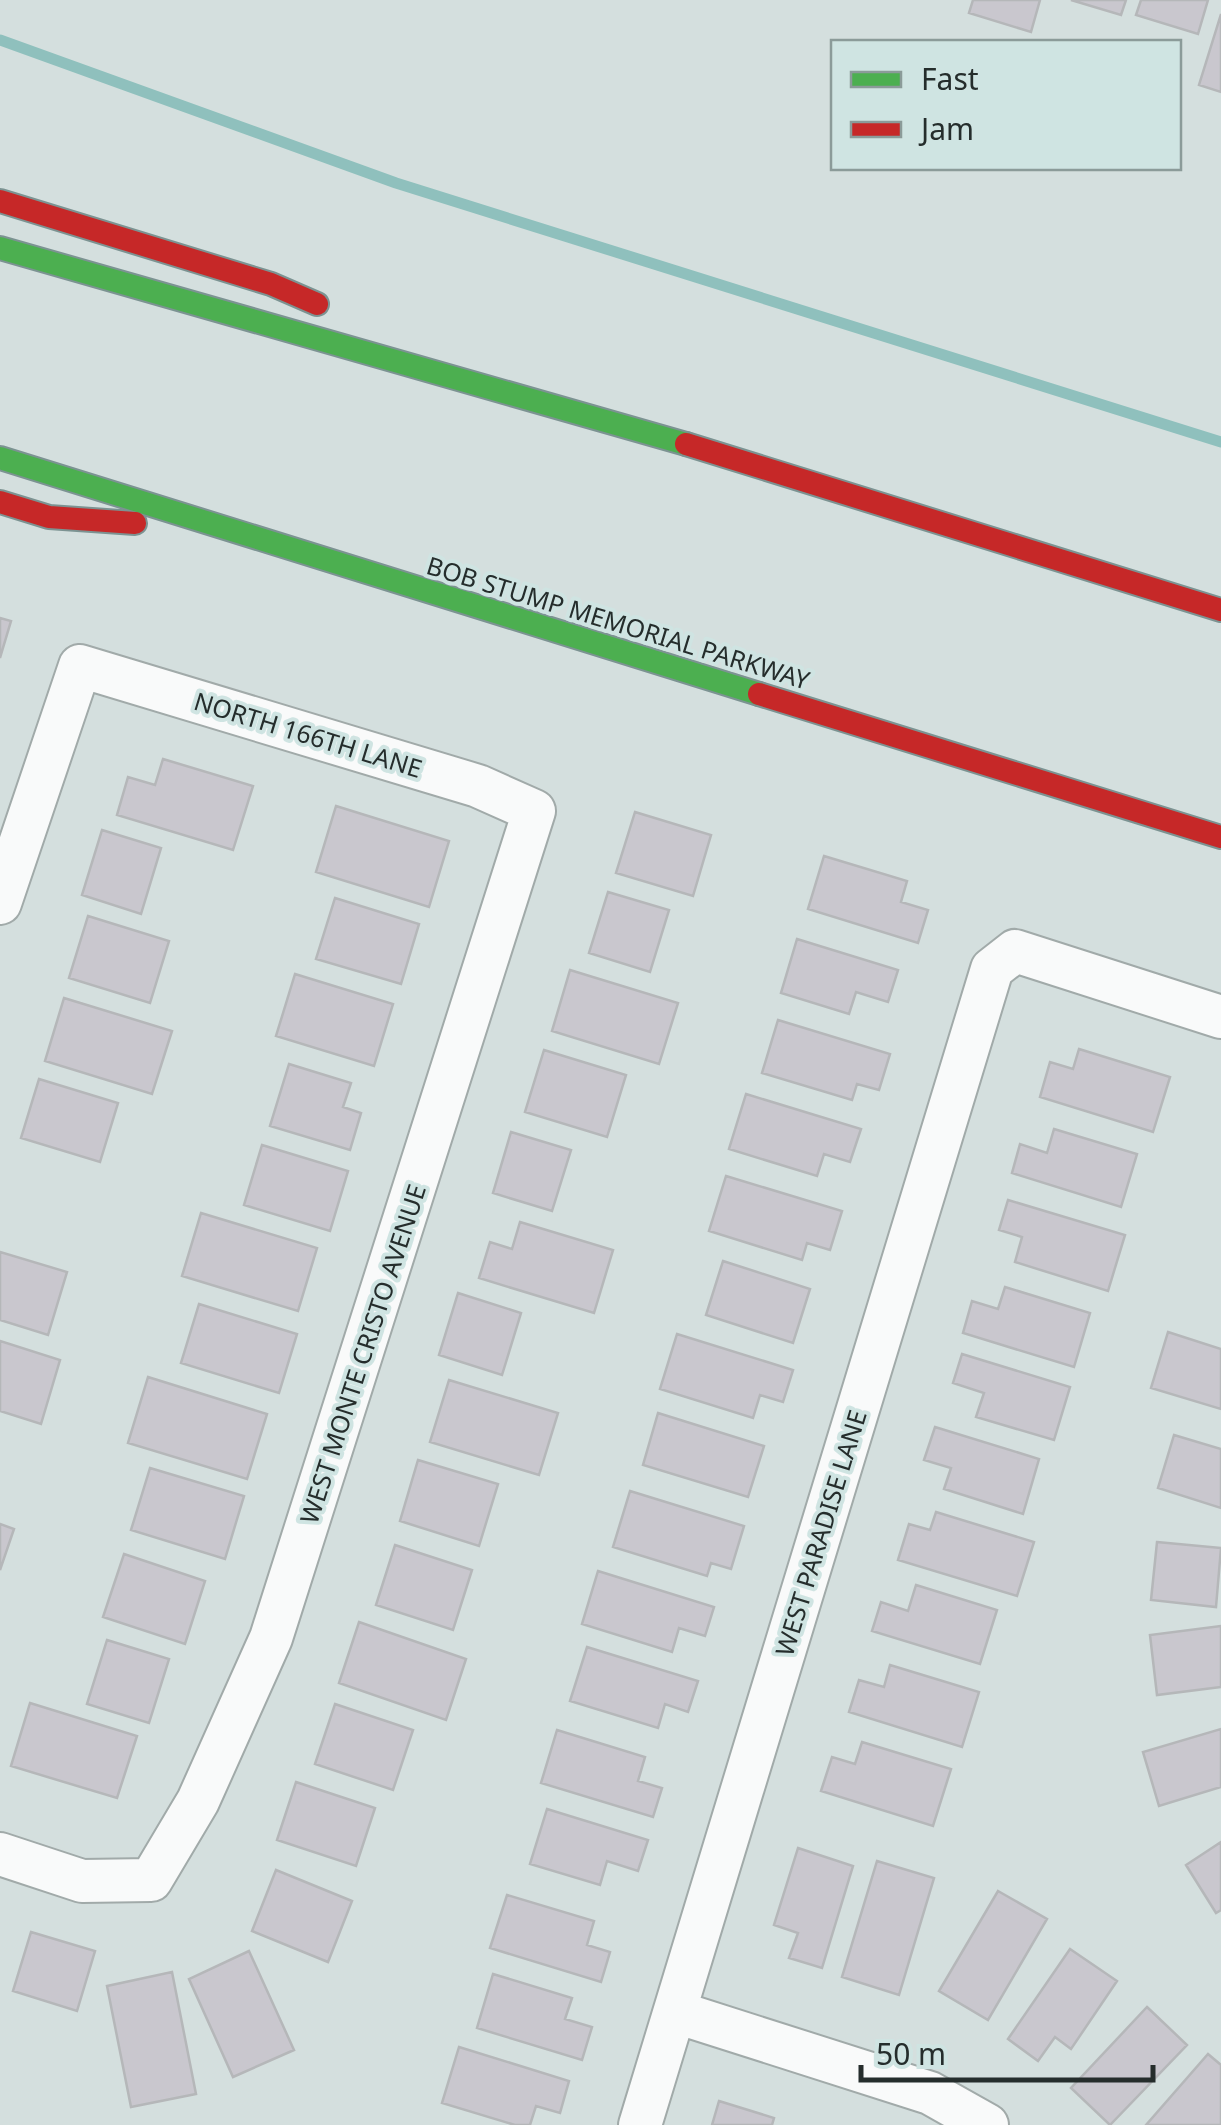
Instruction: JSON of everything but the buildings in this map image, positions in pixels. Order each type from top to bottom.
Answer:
[{"type":"highway","points":[[0,201],[271,284],[344,315]]},
{"type":"highway","points":[[0,248],[546,400],[1221,610]]},
{"type":"highway","points":[[399,338],[546,400]]},
{"type":"highway","name":"BOB STUMP MEMORIAL PARKWAY","points":[[0,458],[923,747],[1221,836]]},
{"type":"highway","points":[[0,502],[49,517],[220,528]]},
{"type":"highway","points":[[923,747],[1221,853]]},
{"type":"street","name":"NORTH 166TH LANE","points":[[0,902],[80,666],[478,786],[534,812]]},
{"type":"street","name":"WEST MONTE CRISTO AVENUE","points":[[0,1854],[82,1882],[152,1880],[198,1801],[271,1638],[534,812]]},
{"type":"street","name":"WEST PARADISE LANE","points":[[640,2125],[992,969],[1015,951],[1221,1017]]},
{"type":"street","points":[[676,2012],[930,2093],[987,2125]]},
{"type":"waterway","points":[[0,40],[396,183],[1221,442]]},
{"type":"traffic: fast","points":[[0,248],[686,444]]},
{"type":"traffic: fast","points":[[0,458],[759,694]]},
{"type":"traffic: jam","points":[[0,201],[271,284],[317,304]]},
{"type":"traffic: jam","points":[[686,444],[1221,610]]},
{"type":"traffic: jam","points":[[0,502],[49,517],[135,523]]},
{"type":"traffic: jam","points":[[759,694],[1221,837]]}]
